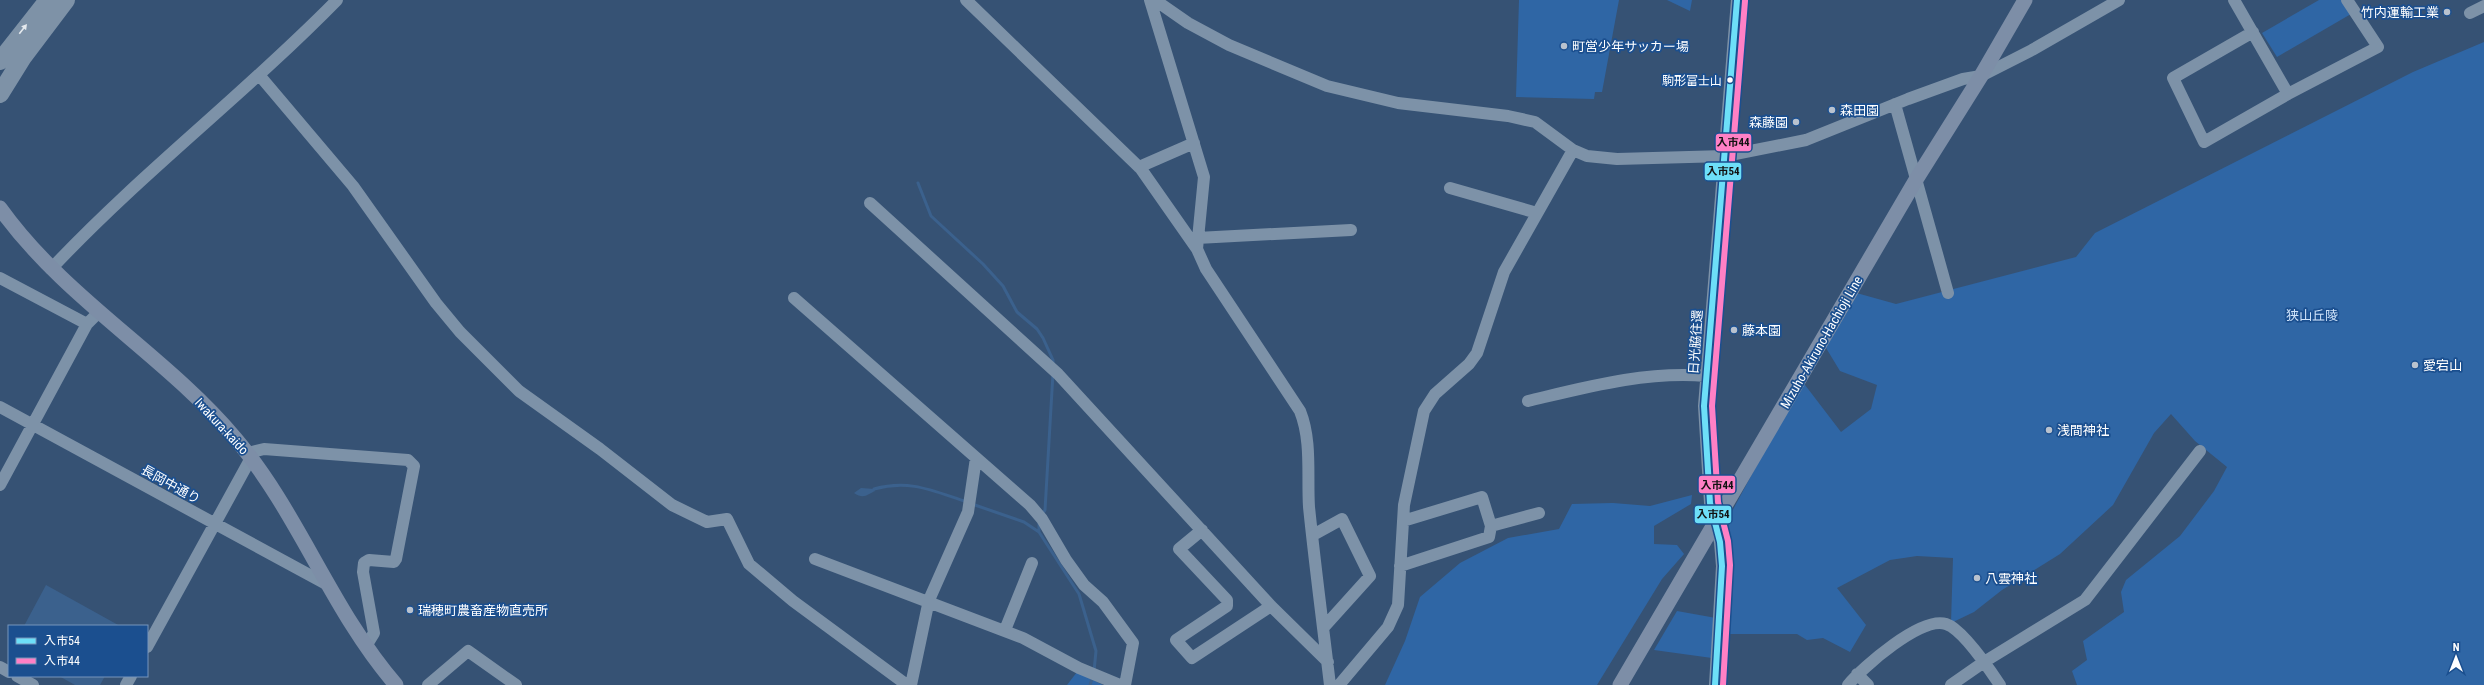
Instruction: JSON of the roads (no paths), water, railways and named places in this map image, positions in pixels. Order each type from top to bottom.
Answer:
[{"type":"highway","points":[[0,61],[48,0]]},
{"type":"highway","points":[[0,94],[23,57],[66,0]]},
{"type":"main road","name":"Mizuho-Akiruno-Hachioji Line","points":[[1620,685],[1917,178],[1982,76],[2025,0]]},
{"type":"main road","name":"Iwakura-kaido","points":[[0,208],[51,269],[98,313],[195,397],[250,455],[277,495],[328,586],[366,646],[396,685]]},
{"type":"street","points":[[51,269],[116,203],[260,76],[337,0]]},
{"type":"street","points":[[966,0],[1139,167],[1197,243],[1206,268],[1294,401],[1306,425],[1313,536],[1330,685]]},
{"type":"street","points":[[1150,0],[1204,177],[1197,243]]},
{"type":"street","points":[[1155,0],[1188,22],[1229,45],[1327,86],[1398,103],[1508,116],[1535,122],[1573,150],[1587,156],[1617,159],[1725,156],[1806,140],[1895,104],[1963,79],[1982,76],[2032,50],[2119,0]]},
{"type":"street","name":"日光脇往還","points":[[1715,685],[1722,566],[1720,542],[1710,503],[1705,442],[1706,376],[1737,0]]},
{"type":"street","points":[[2253,32],[2173,78],[2204,142],[2288,94],[2378,47],[2347,0]]},
{"type":"street","points":[[2236,1],[2288,94]]},
{"type":"street","points":[[2470,13],[2484,6]]},
{"type":"street","points":[[260,76],[353,186],[441,309],[460,332],[519,391],[600,448],[672,505],[707,522],[723,518],[727,519],[749,564],[793,601],[907,685]]},
{"type":"street","points":[[1895,104],[1917,178],[1948,293]]},
{"type":"street","points":[[1139,167],[1194,143]]},
{"type":"street","points":[[1339,685],[1388,627],[1395,614],[1399,595],[1404,505],[1424,411],[1435,394],[1469,364],[1477,353],[1504,272],[1573,150]]},
{"type":"street","points":[[1450,188],[1537,213]]},
{"type":"street","points":[[870,203],[1054,371],[1271,606],[1328,662]]},
{"type":"street","points":[[1197,243],[1351,230]]},
{"type":"street","points":[[0,278],[87,324]]},
{"type":"street","points":[[794,298],[1041,517],[1066,560],[1084,585],[1103,602],[1133,643],[1125,685]]},
{"type":"street","points":[[0,485],[87,324],[98,313]]},
{"type":"street","points":[[1528,400],[1619,380],[1656,375],[1706,376]]},
{"type":"street","name":"長岡中通り","points":[[0,407],[328,586]]},
{"type":"street","points":[[148,645],[250,455],[264,449],[347,454],[408,460],[414,466],[396,559],[394,562],[369,560],[364,563],[363,572],[374,633],[366,646]]},
{"type":"street","points":[[1951,685],[1984,662],[2085,600],[2200,451]]},
{"type":"street","points":[[911,685],[928,600],[969,504],[976,458]]},
{"type":"street","points":[[1400,566],[1489,537],[1491,526],[1482,497],[1403,521]]},
{"type":"street","points":[[1491,526],[1539,513]]},
{"type":"street","points":[[1313,536],[1342,519],[1370,576],[1324,627]]},
{"type":"street","points":[[1202,530],[1179,549],[1227,600],[1227,606],[1176,640],[1192,658],[1271,606]]},
{"type":"street","points":[[816,559],[1005,630],[1093,674],[1120,685]]},
{"type":"street","points":[[1005,630],[1032,563]]},
{"type":"street","points":[[1848,685],[1857,674],[1890,647],[1927,626],[1945,623],[1954,628],[1984,662],[2000,685]]},
{"type":"street","points":[[428,685],[468,651],[516,685]]},
{"type":"street","points":[[1857,674],[1868,685]]},
{"type":"street","points":[[19,677],[33,685]]},
{"type":"waterway","points":[[918,183],[931,216],[983,264],[1003,286],[1017,312],[1037,329],[1043,338],[1053,360],[1053,365]]},
{"type":"waterway","points":[[1042,514],[1045,510],[1053,373]]},
{"type":"waterway","points":[[874,489],[887,486],[910,486],[932,490],[967,502]]},
{"type":"waterway","points":[[972,504],[1024,522],[1039,532]]},
{"type":"waterway","points":[[1039,521],[1039,532],[1079,594],[1096,651],[1094,671]]},
{"type":"waterway","points":[[1090,685],[1093,676]]},
{"type":"place","name":"竹内運輸工業","points":[[2447,12]]},
{"type":"place","name":"町営少年サッカー場","points":[[1564,46]]},
{"type":"place","name":"駒形富士山","points":[[1730,80]]},
{"type":"place","name":"森田園","points":[[1832,110]]},
{"type":"place","name":"森藤園","points":[[1796,122]]},
{"type":"place","name":"藤本園","points":[[1734,330]]},
{"type":"place","name":"愛宕山","points":[[2415,365]]},
{"type":"place","name":"浅間神社","points":[[2049,430]]},
{"type":"place","name":"八雲神社","points":[[1977,578]]},
{"type":"place","name":"瑞穂町農畜産物直売所","points":[[410,610]]},
{"type":"park label","name":"狭山丘陵","points":[[2312,315]]}]
